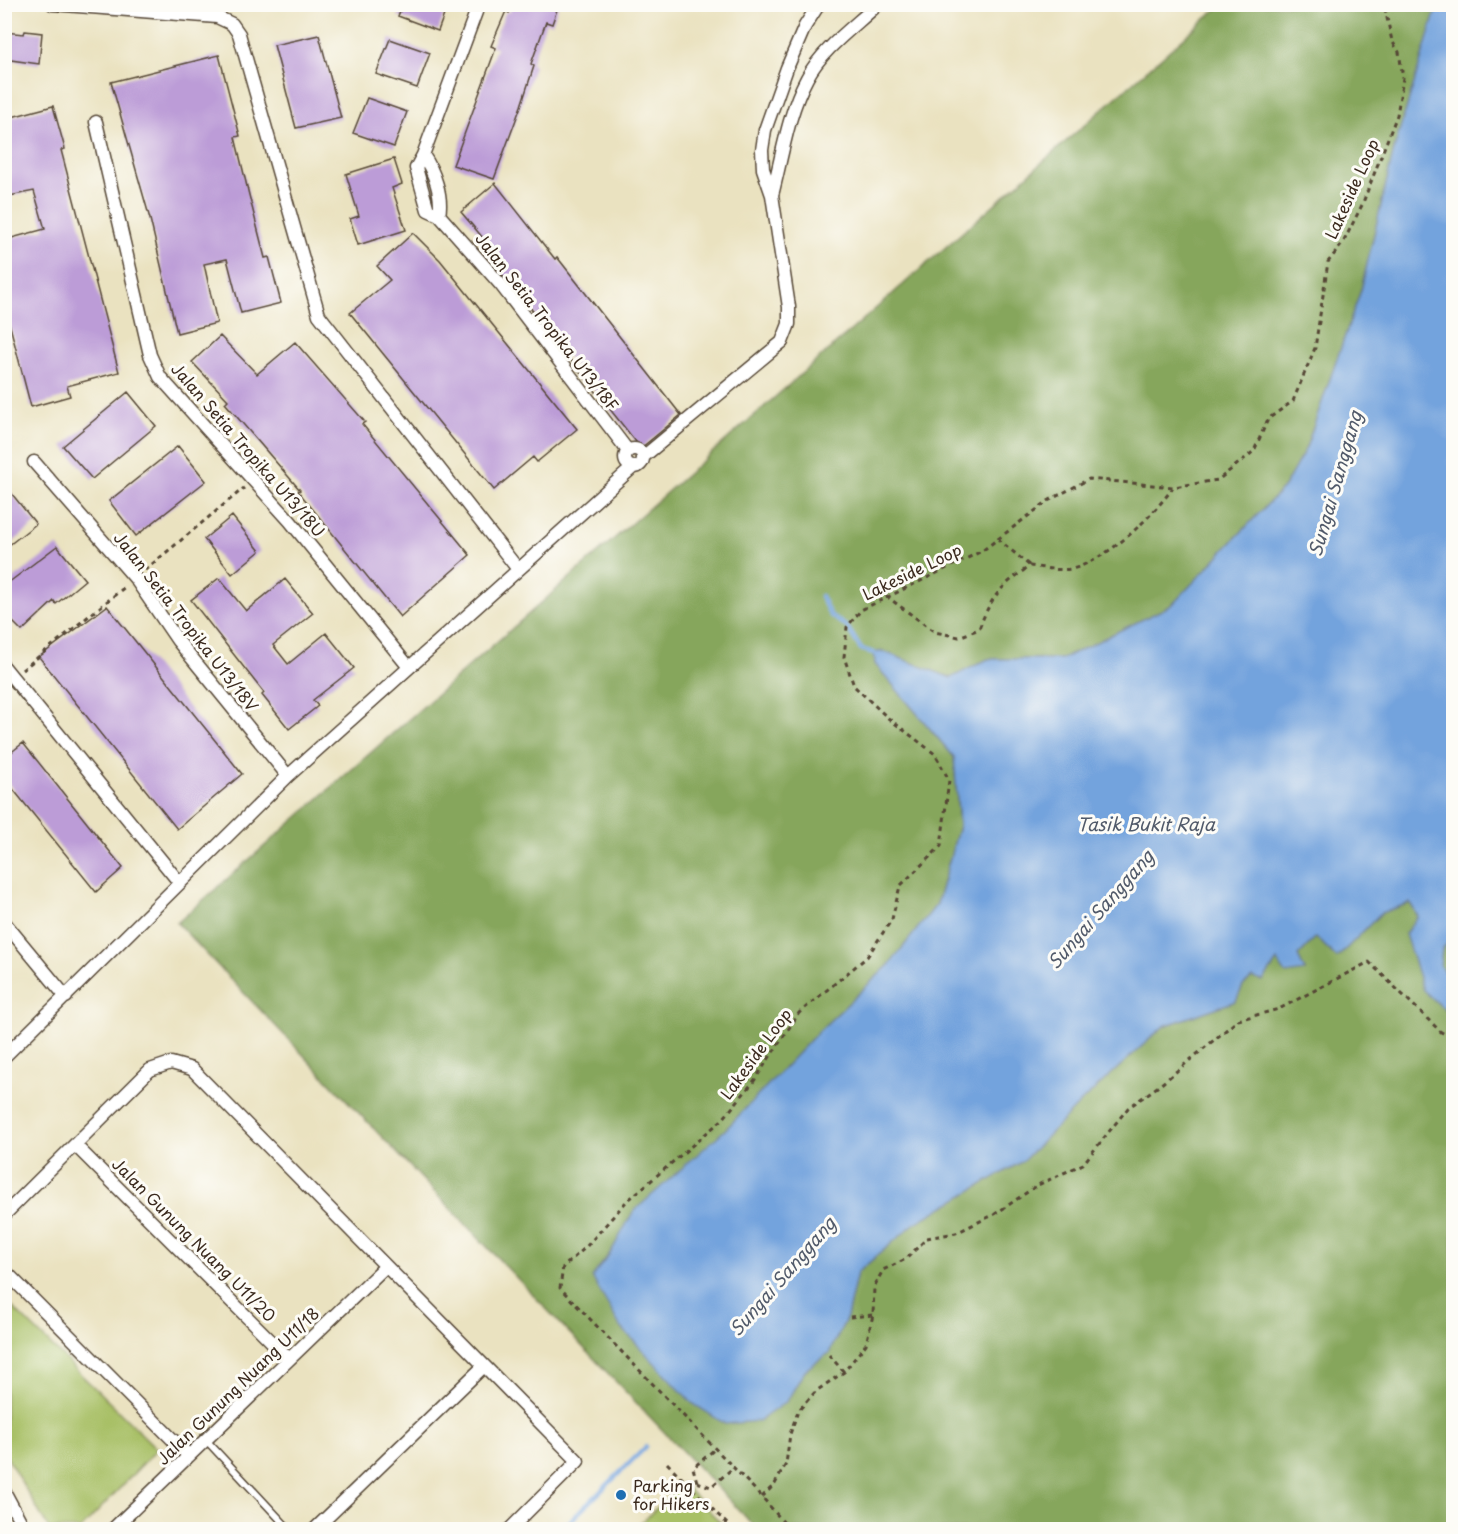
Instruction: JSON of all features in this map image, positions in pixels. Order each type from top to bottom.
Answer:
[{"type":"street","points":[[52,4],[190,10],[232,24],[239,34],[319,315],[517,568]]},
{"type":"street","name":"Jalan Setia Tropika U13/18F","points":[[479,4],[423,155],[431,166],[441,204],[439,215],[501,285],[628,451]]},
{"type":"street","points":[[4,1057],[288,776],[517,568],[632,468],[640,465],[643,457],[782,342],[789,324],[789,307],[772,195],[763,169],[762,150],[765,130],[805,26],[819,4]]},
{"type":"street","points":[[772,195],[797,102],[807,76],[830,49],[878,4]]},
{"type":"street","name":"Jalan Setia Tropika U13/18U","points":[[96,122],[150,355],[160,377],[254,481],[408,666]]},
{"type":"street","points":[[632,468],[624,459],[628,451],[637,450],[643,457]]},
{"type":"street","name":"Jalan Setia Tropika U13/18V","points":[[34,462],[135,578],[178,641],[288,776]]},
{"type":"street","points":[[4,667],[179,882]]},
{"type":"street","points":[[4,922],[66,997]]},
{"type":"street","points":[[4,1215],[150,1070],[171,1063],[192,1069],[578,1461],[508,1530]]},
{"type":"street","name":"Jalan Gunung Nuang U11/20","points":[[75,1145],[289,1359]]},
{"type":"street","name":"Jalan Gunung Nuang U11/18","points":[[112,1530],[386,1266]]},
{"type":"street","points":[[4,1269],[189,1456]]},
{"type":"street","points":[[314,1530],[484,1366]]},
{"type":"street","points":[[4,1491],[25,1530]]},
{"type":"lane","points":[[205,1440],[290,1530]]},
{"type":"path","name":"Lakeside Loop","points":[[716,1448],[560,1288],[563,1268],[626,1202],[723,1119],[754,1081],[799,1013],[867,957],[892,919],[900,885],[940,846],[949,780],[935,754],[888,718],[854,686],[844,657],[847,627],[861,610],[886,596],[957,565],[998,539],[1048,501],[1089,479],[1173,487],[1218,480],[1254,451],[1268,418],[1293,401],[1315,348],[1328,262],[1343,243],[1362,205],[1397,115],[1402,78],[1399,52],[1392,41],[1384,4]]},
{"type":"path","points":[[13,677],[254,481]]},
{"type":"path","points":[[998,539],[1030,566],[1056,570],[1080,567],[1149,519],[1173,487]]},
{"type":"path","points":[[886,596],[935,632],[959,637],[979,629],[988,604],[1004,584],[1030,566]]},
{"type":"path","points":[[762,1497],[775,1484],[786,1464],[790,1434],[798,1411],[816,1391],[844,1372],[866,1344],[873,1315],[874,1287],[883,1270],[906,1260],[927,1239],[956,1233],[995,1214],[1038,1185],[1083,1164],[1128,1108],[1160,1085],[1238,1020],[1279,1009],[1369,962],[1442,1032],[1454,1040]]},
{"type":"path","points":[[850,1317],[873,1315]]},
{"type":"path","points":[[830,1355],[844,1372]]},
{"type":"path","points":[[697,1482],[693,1468],[716,1448],[790,1530]]},
{"type":"path","points":[[667,1463],[733,1530]]},
{"type":"path","points":[[689,1485],[697,1482],[711,1487],[734,1467]]},
{"type":"green space","points":[[1221,5],[1438,5],[1395,146],[1361,290],[1306,448],[1284,487],[1172,605],[1062,659],[988,659],[951,678],[882,651],[875,664],[954,757],[959,826],[937,904],[889,965],[819,1031],[611,1252],[592,1277],[787,1401],[805,1370],[829,1353],[847,1317],[857,1273],[915,1223],[1023,1161],[1084,1099],[1164,1026],[1236,1001],[1243,986],[1252,978],[1263,980],[1277,961],[1305,971],[1298,956],[1316,937],[1337,958],[1381,913],[1410,903],[1418,916],[1423,989],[1453,1017],[1453,1529],[757,1529],[177,923]]},
{"type":"green space","points":[[1453,936],[1453,984],[1440,966],[1442,949]]},
{"type":"green space","points":[[5,1300],[157,1449],[81,1529],[49,1529],[5,1454]]},
{"type":"green space","points":[[682,1483],[727,1529],[635,1529]]},
{"type":"water","name":"Tasik Bukit Raja","points":[[1438,4],[1454,5],[1454,936],[1442,949],[1440,966],[1453,984],[1453,1017],[1423,990],[1405,934],[1418,916],[1410,903],[1381,913],[1337,958],[1316,937],[1298,956],[1305,971],[1286,974],[1277,961],[1263,981],[1252,978],[1243,986],[1236,1001],[1164,1026],[1084,1099],[1023,1161],[915,1223],[857,1273],[847,1317],[829,1353],[805,1370],[787,1401],[759,1421],[725,1424],[692,1403],[620,1326],[592,1277],[611,1252],[633,1212],[727,1128],[819,1031],[889,965],[937,904],[959,826],[954,757],[875,664],[874,653],[882,651],[951,678],[988,659],[1062,659],[1172,605],[1284,487],[1306,448],[1361,290],[1395,146]]},
{"type":"building","points":[[403,4],[448,4],[438,31],[398,16]]},
{"type":"building","points":[[513,4],[559,4],[552,24],[546,22],[531,64],[534,66],[521,106],[494,179],[453,165],[496,48],[491,46],[506,11],[509,13]]},
{"type":"building","points":[[25,31],[42,33],[39,64],[4,59],[4,32],[24,34]]},
{"type":"building","points":[[319,35],[341,118],[296,128],[274,45]]},
{"type":"building","points":[[390,39],[430,53],[417,88],[376,74]]},
{"type":"building","points":[[219,55],[240,136],[235,137],[249,195],[265,258],[269,257],[281,303],[241,313],[227,259],[204,264],[217,323],[177,333],[150,219],[111,82]]},
{"type":"building","points":[[367,98],[407,112],[394,147],[353,133]]},
{"type":"building","points":[[53,106],[65,149],[61,150],[119,372],[67,386],[70,396],[31,407],[4,303],[4,240],[45,229],[34,191],[4,197],[4,119]]},
{"type":"building","points":[[394,159],[402,184],[392,188],[406,230],[358,245],[350,219],[359,216],[346,174]]},
{"type":"building","points":[[495,183],[555,259],[557,257],[681,415],[641,448],[544,327],[515,286],[513,288],[483,251],[489,245],[461,212]]},
{"type":"building","points":[[413,233],[440,260],[577,429],[537,462],[533,457],[494,490],[350,313],[390,280],[377,266]]},
{"type":"building","points":[[220,336],[257,374],[295,342],[365,422],[362,424],[470,555],[400,617],[298,491],[300,490],[225,403],[228,400],[192,362]]},
{"type":"building","points":[[128,392],[156,426],[92,479],[63,446]]},
{"type":"building","points":[[178,446],[206,481],[136,536],[109,501]]},
{"type":"building","points":[[4,484],[36,524],[4,549]]},
{"type":"building","points":[[232,516],[260,551],[232,574],[204,539]]},
{"type":"building","points":[[57,546],[85,580],[56,604],[54,601],[22,631],[4,613],[4,586]]},
{"type":"building","points":[[219,578],[246,611],[285,579],[313,613],[273,645],[288,664],[326,633],[354,668],[313,700],[318,706],[289,729],[262,695],[264,693],[191,600]]},
{"type":"building","points":[[107,606],[242,774],[177,829],[39,657]]},
{"type":"building","points":[[23,743],[123,868],[96,892],[4,778],[4,758]]},
{"type":"waterway","points":[[821,596],[830,615],[847,627],[861,649],[874,653]]},
{"type":"waterway","name":"Sungai Sanggang","points":[[561,1530],[646,1447]]},
{"type":"place","name":"Parking for Hikers","points":[[621,1495]]}]
